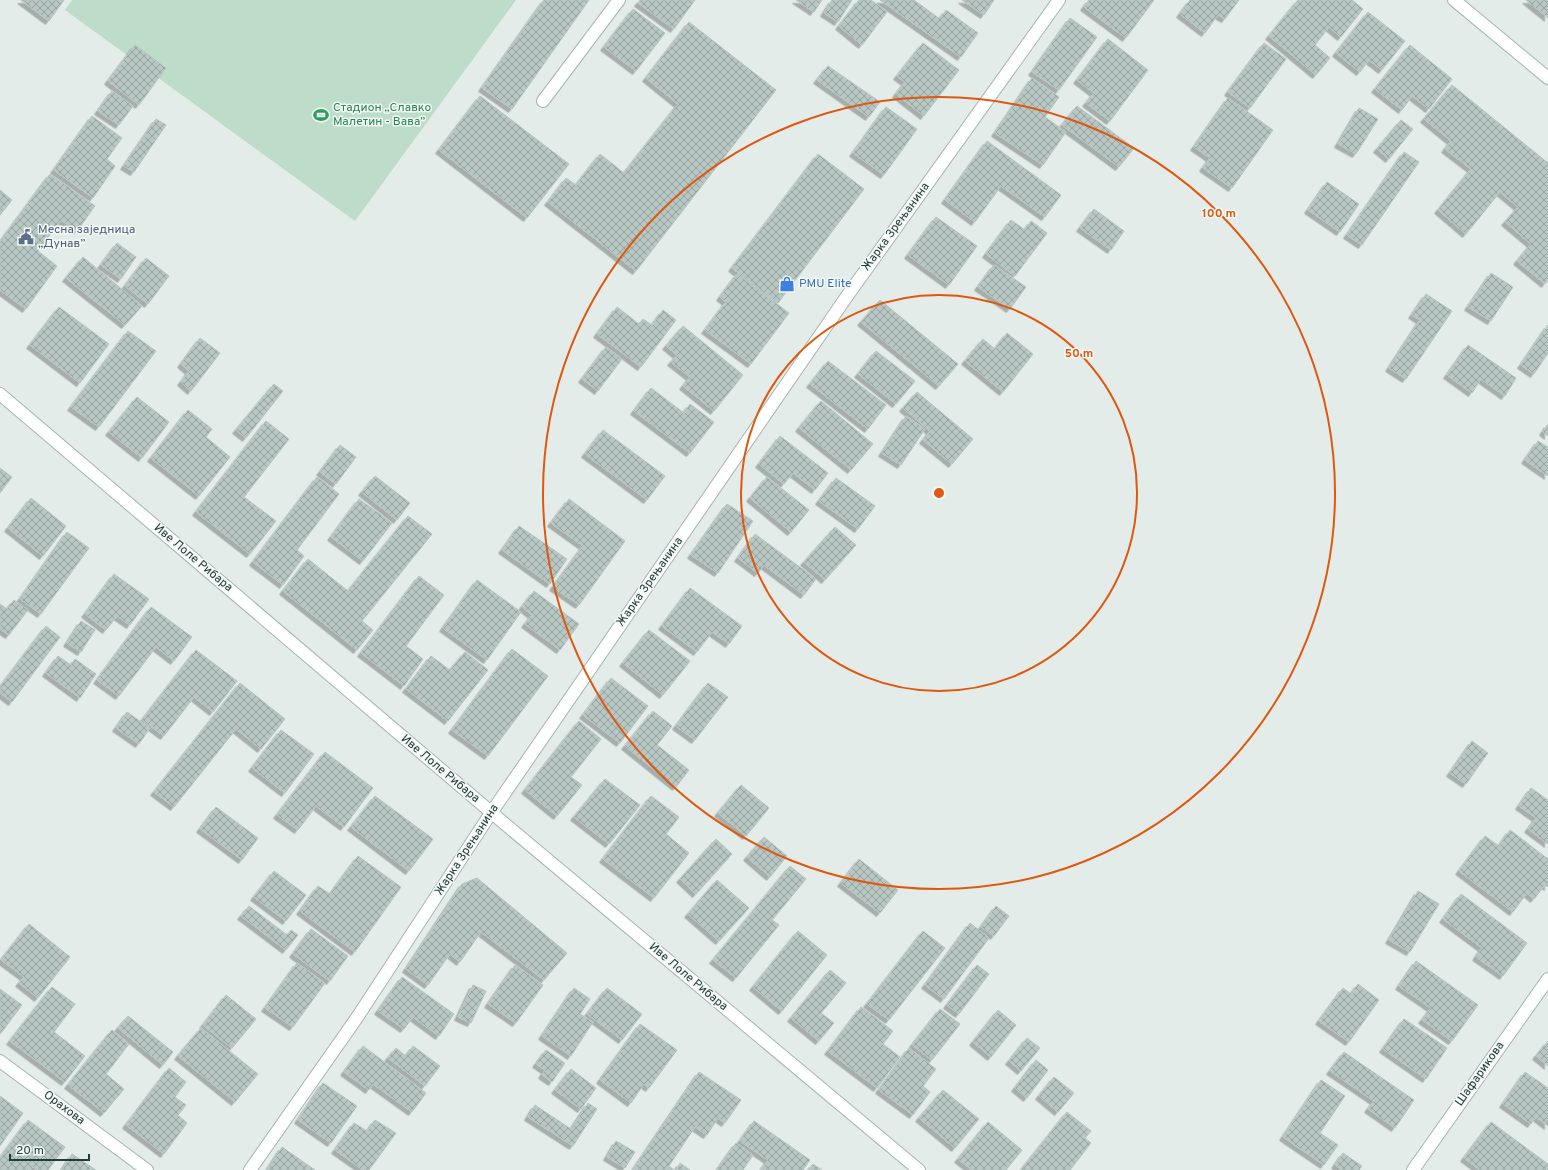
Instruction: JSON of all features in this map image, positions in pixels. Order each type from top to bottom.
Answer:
[{"type":"street","points":[[543,101],[619,0]]},
{"type":"street","name":"Жарка Зрењанина","points":[[250,1170],[356,1019],[491,812],[845,299],[1059,0]]},
{"type":"street","points":[[1454,0],[1548,78]]},
{"type":"street","name":"Иве Лоле Рибара","points":[[0,394],[491,812],[919,1170]]},
{"type":"street","name":"Шафарикова","points":[[1413,1170],[1548,979]]},
{"type":"street","name":"Орахова","points":[[0,1061],[147,1170]]},
{"type":"green space","name":"Стадион „Славко Малетин - Вава”","points":[[72,0],[516,0],[355,221],[65,10]]},
{"type":"building","points":[[21,0],[64,0],[49,21]]},
{"type":"building","points":[[544,0],[589,0],[512,109],[482,88]]},
{"type":"building","points":[[640,0],[695,0],[674,29],[638,3]]},
{"type":"building","points":[[796,0],[822,0],[814,12]]},
{"type":"building","points":[[832,0],[852,0],[838,22],[824,13]]},
{"type":"building","points":[[859,0],[871,0],[887,12],[862,45],[839,26]]},
{"type":"building","points":[[880,0],[914,0],[940,19],[946,10],[978,33],[961,57]]},
{"type":"building","points":[[962,0],[994,0],[984,15]]},
{"type":"building","points":[[1089,0],[1154,0],[1126,38],[1084,7]]},
{"type":"building","points":[[1190,0],[1239,0],[1225,19],[1218,15],[1205,33],[1180,14]]},
{"type":"building","points":[[1298,0],[1352,0],[1363,9],[1341,37],[1329,27],[1315,45],[1330,58],[1316,75],[1269,36]]},
{"type":"building","points":[[1526,0],[1548,0],[1548,18]]},
{"type":"building","points":[[633,9],[665,33],[636,71],[604,47]]},
{"type":"building","points":[[1368,12],[1405,41],[1382,70],[1369,60],[1360,72],[1336,53]]},
{"type":"building","points":[[1070,18],[1097,37],[1059,90],[1032,72]]},
{"type":"building","points":[[689,22],[776,90],[636,271],[548,202],[566,178],[576,185],[600,154],[624,173],[678,104],[646,78]]},
{"type":"building","points":[[1108,39],[1148,70],[1110,121],[1086,103],[1094,93],[1077,80]]},
{"type":"building","points":[[923,43],[959,70],[924,116],[896,94],[905,82],[897,76]]},
{"type":"building","points":[[1264,43],[1286,59],[1250,108],[1228,92]]},
{"type":"building","points":[[135,45],[166,68],[139,105],[108,81]]},
{"type":"building","points":[[1410,45],[1452,79],[1429,109],[1412,96],[1402,110],[1375,89]]},
{"type":"building","points":[[828,66],[880,102],[869,117],[817,80]]},
{"type":"building","points":[[1032,78],[1059,97],[1045,117],[1066,132],[1043,165],[995,133]]},
{"type":"building","points":[[1452,85],[1548,163],[1548,280],[1545,284],[1517,261],[1531,244],[1505,222],[1518,207],[1500,192],[1466,234],[1438,210],[1471,169],[1445,149],[1451,141],[1424,119]]},
{"type":"building","points":[[112,91],[133,106],[119,125],[98,111]]},
{"type":"building","points":[[480,96],[569,164],[527,218],[439,150]]},
{"type":"building","points":[[1228,98],[1273,130],[1232,188],[1203,168],[1210,158],[1194,147]]},
{"type":"building","points":[[1077,106],[1134,148],[1119,167],[1062,125]]},
{"type":"building","points":[[886,107],[917,129],[884,175],[853,153]]},
{"type":"building","points":[[1359,108],[1378,119],[1356,154],[1338,144]]},
{"type":"building","points":[[92,116],[122,138],[107,159],[115,166],[93,198],[54,170]]},
{"type":"building","points":[[156,119],[166,125],[134,172],[124,166]]},
{"type":"building","points":[[1401,120],[1413,129],[1389,159],[1377,149]]},
{"type":"building","points":[[987,141],[1061,195],[1045,217],[1001,186],[975,222],[945,200]]},
{"type":"building","points":[[1404,152],[1419,162],[1362,245],[1347,235]]},
{"type":"building","points":[[818,154],[864,189],[778,303],[732,268]]},
{"type":"building","name":"Месна заједница „Дунав”","points":[[50,174],[95,206],[77,231],[61,220],[38,251],[57,266],[26,309],[0,290],[0,242]]},
{"type":"building","points":[[1327,182],[1359,204],[1340,232],[1308,210]]},
{"type":"building","points":[[0,190],[12,200],[0,215]]},
{"type":"building","points":[[1094,209],[1124,231],[1111,250],[1080,228]]},
{"type":"building","points":[[936,217],[977,246],[949,285],[908,255]]},
{"type":"building","points":[[1011,220],[1025,230],[1031,221],[1047,233],[1015,276],[986,254]]},
{"type":"building","points":[[117,243],[136,257],[121,279],[101,265]]},
{"type":"building","points":[[83,257],[142,306],[125,325],[66,278]]},
{"type":"building","points":[[146,258],[169,276],[148,304],[125,286]]},
{"type":"building","points":[[994,265],[1026,287],[1010,309],[978,287]]},
{"type":"building","points":[[1491,273],[1513,287],[1491,321],[1468,307]]},
{"type":"building","points":[[737,274],[789,313],[751,364],[705,330],[726,302],[720,297]]},
{"type":"building","points":[[1426,294],[1452,311],[1406,379],[1389,368],[1420,320],[1412,315]]},
{"type":"building","points":[[880,300],[958,364],[939,386],[861,322]]},
{"type":"building","points":[[59,307],[109,344],[80,383],[30,345]]},
{"type":"building","points":[[617,307],[639,324],[643,319],[652,325],[663,310],[676,320],[641,367],[597,334]]},
{"type":"building","points":[[1548,325],[1548,353],[1534,374],[1521,365]]},
{"type":"building","points":[[683,326],[743,375],[714,411],[683,386],[690,377],[671,362],[677,355],[666,346]]},
{"type":"building","points":[[128,331],[156,351],[99,427],[71,407]]},
{"type":"building","points":[[1007,333],[1033,354],[1003,392],[965,361],[983,339],[995,349]]},
{"type":"building","points":[[200,338],[220,353],[191,391],[181,382],[189,371],[181,364]]},
{"type":"building","points":[[1468,345],[1516,378],[1505,396],[1481,379],[1472,393],[1447,375]]},
{"type":"building","points":[[606,347],[622,359],[598,391],[582,379]]},
{"type":"building","points":[[876,351],[915,381],[896,404],[858,374]]},
{"type":"building","points":[[828,361],[886,405],[868,429],[810,384]]},
{"type":"building","points":[[274,384],[283,391],[246,438],[236,430]]},
{"type":"building","points":[[651,388],[684,413],[690,404],[714,422],[690,453],[634,411]]},
{"type":"building","points":[[917,392],[973,439],[952,464],[923,440],[930,431],[903,408]]},
{"type":"building","points":[[137,397],[169,422],[142,458],[109,432]]},
{"type":"building","points":[[821,401],[873,444],[851,470],[799,428]]},
{"type":"building","points":[[188,410],[212,429],[206,437],[230,457],[199,496],[151,458]]},
{"type":"building","points":[[906,416],[925,429],[901,465],[882,453]]},
{"type":"building","points":[[266,421],[289,439],[244,497],[276,521],[250,554],[196,512]]},
{"type":"building","points":[[1548,424],[1548,436],[1543,432]]},
{"type":"building","points":[[603,430],[665,476],[647,500],[585,454]]},
{"type":"building","points":[[780,436],[828,473],[815,490],[793,473],[784,484],[759,464]]},
{"type":"building","points":[[1538,441],[1548,447],[1548,476],[1525,460]]},
{"type":"building","points":[[340,445],[356,457],[336,484],[320,472]]},
{"type":"building","points":[[0,468],[12,477],[0,493]]},
{"type":"building","points":[[375,476],[410,503],[397,520],[362,492]]},
{"type":"building","points":[[317,477],[339,494],[297,550],[304,556],[283,585],[253,562]]},
{"type":"building","points":[[767,477],[809,510],[791,532],[750,498]]},
{"type":"building","points":[[836,478],[875,506],[858,529],[819,501]]},
{"type":"building","points":[[31,498],[66,526],[43,556],[8,528]]},
{"type":"building","points":[[359,499],[392,523],[363,561],[331,537]]},
{"type":"building","points":[[569,499],[625,541],[579,605],[553,587],[583,546],[551,523]]},
{"type":"building","points":[[727,504],[753,521],[718,573],[691,555]]},
{"type":"building","points":[[408,516],[432,534],[362,621],[373,630],[357,650],[283,591],[308,559],[348,591]]},
{"type":"building","points":[[519,526],[567,559],[550,584],[502,550]]},
{"type":"building","points":[[835,527],[856,545],[825,580],[804,562]]},
{"type":"building","points":[[67,532],[89,548],[41,614],[20,599]]},
{"type":"building","points":[[755,534],[816,579],[804,595],[764,565],[758,573],[738,558]]},
{"type":"building","points":[[114,574],[149,599],[130,625],[117,616],[106,630],[85,614]]},
{"type":"building","points":[[419,576],[444,595],[406,646],[423,659],[404,686],[361,653]]},
{"type":"building","points":[[477,580],[521,612],[487,660],[443,628]]},
{"type":"building","points":[[690,588],[742,626],[729,644],[712,632],[697,652],[662,626]]},
{"type":"building","points":[[534,591],[579,624],[560,650],[525,624],[532,615],[522,607]]},
{"type":"building","points":[[14,600],[28,610],[9,635],[0,629],[0,604],[7,609]]},
{"type":"building","points":[[151,607],[192,637],[174,661],[156,647],[119,696],[97,680]]},
{"type":"building","points":[[81,621],[95,630],[81,652],[67,643]]},
{"type":"building","points":[[46,626],[60,637],[12,702],[0,693],[0,687]]},
{"type":"building","points":[[649,630],[690,661],[663,695],[623,663]]},
{"type":"building","points":[[512,649],[548,676],[488,756],[452,730]]},
{"type":"building","points":[[196,650],[237,681],[213,712],[194,697],[164,736],[142,720]]},
{"type":"building","points":[[465,652],[488,670],[448,721],[406,689],[431,656],[450,670]]},
{"type":"building","points":[[58,656],[71,665],[75,659],[96,674],[80,698],[46,673]]},
{"type":"building","points":[[611,678],[648,706],[620,743],[583,715]]},
{"type":"building","points":[[240,683],[285,719],[261,749],[236,729],[174,807],[154,792]]},
{"type":"building","points":[[708,683],[728,697],[695,740],[676,726]]},
{"type":"building","points":[[653,711],[672,726],[657,745],[689,770],[676,787],[625,746]]},
{"type":"building","points":[[127,712],[150,728],[139,744],[116,728]]},
{"type":"building","points":[[579,721],[601,739],[571,777],[582,785],[557,816],[525,790]]},
{"type":"building","points":[[281,730],[314,754],[285,793],[252,768]]},
{"type":"building","points":[[1472,741],[1488,753],[1466,784],[1450,773]]},
{"type":"building","points":[[325,752],[373,788],[344,827],[316,806],[298,830],[277,815]]},
{"type":"building","points":[[605,779],[640,805],[609,844],[574,817]]},
{"type":"building","points":[[741,785],[769,808],[746,836],[718,813]]},
{"type":"building","points":[[1531,788],[1548,800],[1548,844],[1528,829],[1536,818],[1519,806]]},
{"type":"building","points":[[375,796],[433,839],[409,871],[351,827]]},
{"type":"building","points":[[651,796],[679,817],[666,834],[689,853],[654,898],[603,859]]},
{"type":"building","points":[[216,807],[258,838],[242,860],[200,829]]},
{"type":"building","points":[[1510,830],[1548,859],[1548,887],[1545,885],[1534,899],[1527,893],[1513,912],[1459,871],[1485,836],[1499,846]]},
{"type":"building","points":[[764,837],[787,856],[770,877],[747,857]]},
{"type":"building","points":[[716,839],[732,854],[696,894],[680,879]]},
{"type":"building","points":[[358,856],[401,887],[355,952],[300,911],[318,886],[330,894]]},
{"type":"building","points":[[859,859],[898,890],[880,913],[841,883]]},
{"type":"building","points":[[790,866],[806,879],[772,920],[779,925],[736,978],[713,960]]},
{"type":"building","points":[[274,871],[306,895],[286,921],[254,897]]},
{"type":"building","points":[[477,878],[567,953],[544,980],[481,932],[460,962],[450,954],[428,985],[406,969],[462,884]]},
{"type":"building","points":[[717,880],[749,908],[719,941],[688,914]]},
{"type":"building","points":[[1418,891],[1439,904],[1410,952],[1389,940]]},
{"type":"building","points":[[1461,894],[1527,943],[1503,976],[1476,957],[1482,948],[1443,919]]},
{"type":"building","points":[[249,906],[287,935],[291,930],[298,935],[286,950],[241,916]]},
{"type":"building","points":[[996,906],[1009,916],[994,936],[981,927]]},
{"type":"building","points":[[970,923],[989,938],[944,999],[925,985]]},
{"type":"building","points":[[29,924],[70,957],[38,998],[19,983],[24,977],[1,960]]},
{"type":"building","points":[[311,929],[348,956],[330,981],[293,954]]},
{"type":"building","points":[[798,931],[827,955],[782,1011],[753,987]]},
{"type":"building","points":[[923,931],[945,948],[889,1020],[867,1004]]},
{"type":"building","points":[[1416,961],[1478,1005],[1452,1041],[1422,1020],[1431,1008],[1399,986]]},
{"type":"building","points":[[297,963],[325,983],[293,1027],[265,1008]]},
{"type":"building","points":[[515,965],[543,985],[516,1023],[488,1004]]},
{"type":"building","points":[[977,965],[989,974],[959,1014],[947,1005]]},
{"type":"building","points":[[830,970],[846,983],[821,1013],[834,1023],[819,1041],[791,1018]]},
{"type":"building","points":[[402,977],[454,1014],[439,1036],[413,1017],[404,1029],[378,1011]]},
{"type":"building","points":[[1358,984],[1379,1000],[1349,1042],[1319,1021],[1343,988],[1351,994]]},
{"type":"building","points":[[473,985],[486,991],[471,1023],[458,1017]]},
{"type":"building","points":[[52,987],[75,1004],[54,1032],[85,1056],[65,1082],[10,1041]]},
{"type":"building","points":[[574,988],[590,999],[580,1014],[593,1022],[571,1056],[542,1036]]},
{"type":"building","points":[[607,988],[642,1014],[622,1040],[587,1014]]},
{"type":"building","points":[[0,989],[22,1005],[1,1033],[0,1033]]},
{"type":"building","points":[[226,995],[256,1019],[232,1048],[203,1025]]},
{"type":"building","points":[[861,1007],[893,1031],[883,1044],[900,1057],[877,1088],[828,1051]]},
{"type":"building","points":[[940,1009],[960,1024],[932,1060],[912,1045]]},
{"type":"building","points":[[998,1010],[1016,1025],[991,1057],[973,1042]]},
{"type":"building","points":[[128,1016],[173,1052],[163,1065],[118,1028]]},
{"type":"building","points":[[1404,1019],[1447,1048],[1426,1079],[1383,1049]]},
{"type":"building","points":[[640,1024],[677,1050],[649,1088],[644,1084],[631,1103],[600,1080]]},
{"type":"building","points":[[201,1028],[258,1074],[235,1102],[178,1056]]},
{"type":"building","points":[[112,1030],[129,1044],[106,1074],[124,1089],[104,1113],[68,1085]]},
{"type":"building","points":[[1027,1038],[1040,1048],[1021,1071],[1009,1061]]},
{"type":"building","points":[[1548,1041],[1548,1066],[1536,1056]]},
{"type":"building","points":[[363,1046],[426,1093],[412,1112],[373,1084],[369,1090],[344,1072]]},
{"type":"building","points":[[413,1046],[440,1066],[425,1086],[388,1058],[396,1048],[406,1056]]},
{"type":"building","points":[[909,1048],[936,1069],[923,1086],[930,1092],[913,1115],[879,1090]]},
{"type":"building","points":[[546,1050],[565,1063],[552,1082],[542,1075],[545,1070],[536,1064]]},
{"type":"building","points":[[1344,1052],[1414,1100],[1395,1128],[1368,1109],[1374,1101],[1330,1071]]},
{"type":"building","points":[[1036,1060],[1048,1070],[1027,1098],[1015,1088]]},
{"type":"building","points":[[169,1068],[186,1082],[175,1097],[186,1105],[178,1115],[187,1123],[164,1154],[126,1125]]},
{"type":"building","points":[[571,1069],[596,1088],[581,1109],[555,1090]]},
{"type":"building","points":[[699,1072],[741,1100],[725,1123],[718,1118],[707,1135],[695,1127],[669,1166],[674,1170],[633,1170]]},
{"type":"building","points":[[1525,1072],[1548,1088],[1548,1126],[1536,1117],[1531,1124],[1503,1104]]},
{"type":"building","points":[[1054,1077],[1074,1093],[1058,1112],[1039,1096]]},
{"type":"building","points":[[1321,1080],[1345,1096],[1320,1133],[1338,1145],[1324,1165],[1283,1137]]},
{"type":"building","points":[[323,1083],[357,1106],[331,1143],[298,1120]]},
{"type":"building","points":[[943,1090],[979,1119],[955,1148],[919,1118]]},
{"type":"building","points":[[0,1096],[23,1113],[0,1146]]},
{"type":"building","points":[[588,1103],[597,1109],[573,1146],[528,1117],[535,1105],[571,1129]]},
{"type":"building","points":[[1067,1112],[1091,1131],[1085,1138],[1091,1143],[1070,1170],[1021,1170]]},
{"type":"building","points":[[28,1120],[65,1147],[48,1170],[37,1170],[33,1167],[30,1170],[0,1170],[0,1158]]},
{"type":"building","points":[[375,1120],[396,1133],[369,1170],[363,1170],[335,1150],[354,1123],[367,1131]]},
{"type":"building","points":[[754,1121],[810,1160],[803,1170],[761,1170],[768,1160],[740,1141]]},
{"type":"building","points":[[988,1122],[1022,1150],[1006,1170],[972,1170],[958,1159]]},
{"type":"building","points":[[1491,1122],[1548,1164],[1548,1170],[1480,1170],[1464,1158]]},
{"type":"building","points":[[616,1141],[635,1152],[625,1168],[607,1157]]},
{"type":"building","points":[[736,1143],[753,1155],[743,1170],[717,1170]]},
{"type":"building","points":[[282,1147],[315,1170],[267,1170]]},
{"type":"building","points":[[1343,1153],[1362,1166],[1359,1170],[1342,1170],[1335,1165]]},
{"type":"building","points":[[72,1154],[96,1170],[62,1170]]},
{"type":"building","points":[[680,1163],[690,1170],[676,1170]]},
{"type":"building","points":[[813,1164],[822,1170],[808,1170]]},
{"type":"place","name":"Стадион „Славко Малетин - Вава”","points":[[321,115]]},
{"type":"place","name":"Месна заједница „Дунав”","points":[[26,237]]},
{"type":"place","name":"PMU Elite","points":[[787,284]]}]
